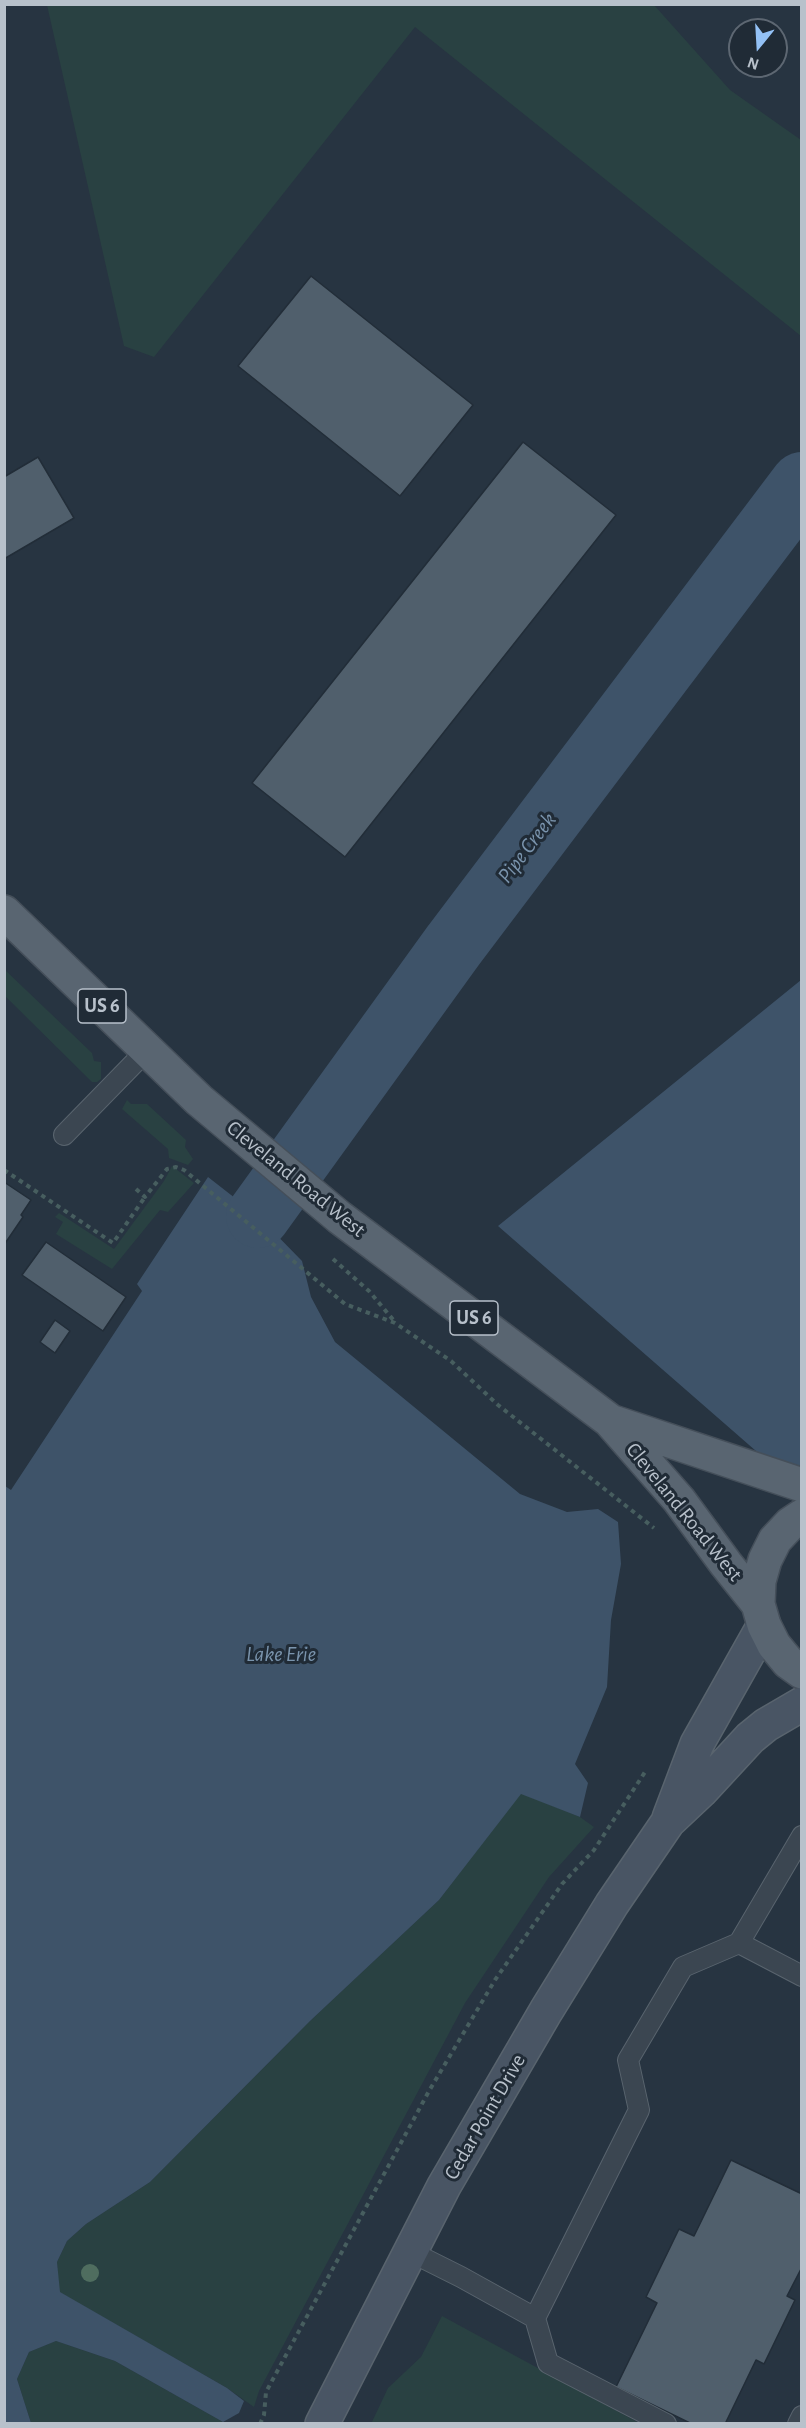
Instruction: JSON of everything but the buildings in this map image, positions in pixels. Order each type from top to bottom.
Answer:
[{"type":"main road","name":"Cleveland Road West","points":[[4,912],[199,1100],[339,1217],[609,1420],[679,1500],[761,1615],[774,1645],[788,1662],[801,1672]]},
{"type":"main road","name":"Cleveland Road West","points":[[609,1420],[801,1485]]},
{"type":"main road","points":[[761,1615],[759,1581],[765,1560],[775,1540],[801,1516]]},
{"type":"main road","name":"Cedar Point Drive","points":[[668,1822],[697,1744],[761,1615]]},
{"type":"main road","name":"Cedar Point Drive","points":[[322,2424],[444,2186],[546,2011],[612,1904],[668,1822],[701,1791],[750,1738],[766,1725],[801,1704]]},
{"type":"lane","points":[[64,1136],[147,1050]]},
{"type":"lane","points":[[666,2424],[548,2363],[535,2318],[639,2110],[628,2060],[683,1967],[739,1943],[801,1836]]},
{"type":"lane","points":[[739,1943],[801,1976]]},
{"type":"lane","points":[[411,2252],[462,2277],[535,2318]]},
{"type":"lane","points":[[798,2424],[801,2416]]},
{"type":"path","points":[[4,1170],[113,1243],[167,1169],[176,1167],[184,1170],[345,1304],[395,1323],[451,1360],[498,1405],[662,1534]]},
{"type":"path","points":[[136,1189],[145,1197]]},
{"type":"path","points":[[328,1255],[369,1291],[395,1323]]},
{"type":"path","points":[[260,2424],[264,2415],[266,2392],[435,2081],[495,1980],[537,1918],[562,1884],[594,1850],[653,1761]]},
{"type":"green space","points":[[47,5],[654,5],[730,90],[801,140],[801,336],[415,27],[154,357],[124,346]]},
{"type":"green space","points":[[4,969],[92,1053],[94,1061],[101,1062],[101,1079],[92,1082],[5,996]]},
{"type":"green space","points":[[127,1100],[131,1104],[147,1104],[186,1140],[185,1147],[193,1159],[188,1165],[169,1158],[168,1149],[122,1109]]},
{"type":"green space","points":[[172,1166],[194,1183],[168,1212],[160,1210],[112,1269],[56,1234],[63,1222],[55,1217],[59,1213],[114,1249],[164,1181]]},
{"type":"green space","points":[[521,1793],[580,1817],[594,1827],[549,1877],[465,2003],[259,2391],[254,2407],[227,2388],[59,2292],[57,2262],[67,2241],[86,2224],[150,2182],[310,2021],[439,1900]]},
{"type":"green space","points":[[442,2316],[639,2423],[371,2424],[388,2388],[421,2357]]},
{"type":"green space","points":[[56,2341],[115,2361],[223,2422],[232,2423],[31,2423],[17,2379],[29,2352]]},
{"type":"water","points":[[801,980],[801,1466],[764,1458],[498,1226]]},
{"type":"water","name":"Lake Erie","points":[[208,1177],[258,1216],[302,1261],[311,1297],[335,1342],[520,1494],[567,1512],[598,1509],[618,1522],[621,1564],[611,1620],[607,1687],[575,1764],[588,1783],[580,1817],[521,1794],[439,1900],[310,2021],[150,2182],[86,2224],[67,2241],[57,2262],[60,2292],[227,2388],[244,2401],[239,2413],[223,2422],[115,2361],[56,2341],[29,2352],[17,2379],[31,2423],[5,2423],[5,1486],[11,1490],[142,1291],[137,1284]]},
{"type":"waterway","name":"Pipe Creek","points":[[258,1216],[453,946],[802,484]]}]
